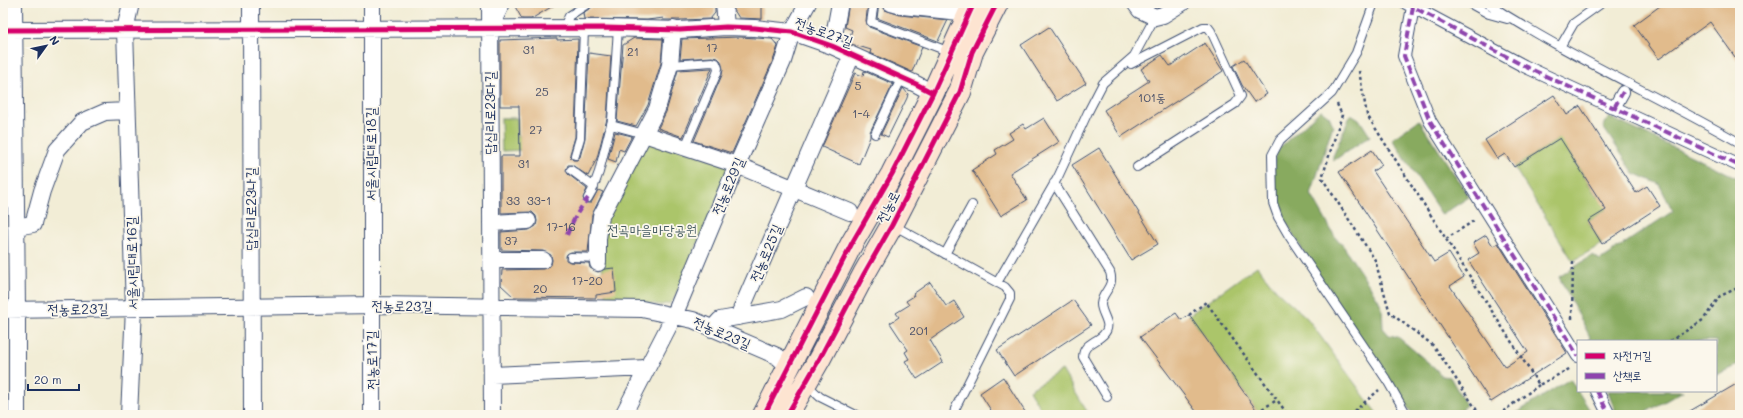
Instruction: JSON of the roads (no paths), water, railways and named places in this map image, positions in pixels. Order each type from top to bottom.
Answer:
[{"type":"main road","name":"전농로","points":[[764,415],[797,375],[892,225],[960,92],[972,52],[996,3]]},
{"type":"main road","name":"전농로","points":[[786,415],[797,375],[852,243],[860,213],[933,93],[950,52],[972,8]]},
{"type":"main road","points":[[860,213],[892,225]]},
{"type":"street","points":[[14,3],[9,30],[17,251],[10,309],[17,415]]},
{"type":"street","name":"서울시립대로16길","points":[[129,415],[134,308],[125,30],[131,3]]},
{"type":"street","name":"답십리로23나길","points":[[251,3],[252,415]]},
{"type":"street","name":"서울시립대로18길","points":[[371,305],[372,3]]},
{"type":"street","name":"답십리로23다길","points":[[490,3],[492,415]]},
{"type":"street","points":[[490,29],[502,3]]},
{"type":"street","points":[[724,3],[726,27]]},
{"type":"street","name":"전농로29길","points":[[623,415],[674,316],[737,165],[783,61],[792,32],[808,3]]},
{"type":"street","name":"전농로27길","points":[[832,46],[840,3]]},
{"type":"street","name":"전농로","points":[[891,3],[902,6],[972,8]]},
{"type":"street","points":[[1135,3],[1140,10],[1155,17],[1164,15],[1182,3]]},
{"type":"street","points":[[1577,355],[1430,121],[1404,56],[1410,5],[1524,66],[1740,166]]},
{"type":"street","name":"전농로27길","points":[[9,30],[251,31],[755,28],[792,32],[832,46],[902,77],[933,93]]},
{"type":"street","points":[[598,260],[598,239],[601,216],[657,109],[670,65],[673,29]]},
{"type":"street","name":"전농로27길","points":[[794,188],[852,55]]},
{"type":"street","points":[[1614,108],[1623,92]]},
{"type":"street","points":[[16,228],[33,224],[42,191],[57,150],[82,122],[105,112],[128,111]]},
{"type":"street","points":[[644,134],[737,165],[860,213]]},
{"type":"street","name":"전농로25길","points":[[738,317],[794,188]]},
{"type":"street","points":[[491,223],[528,221]]},
{"type":"street","points":[[3,266],[17,251]]},
{"type":"street","points":[[491,260],[543,260]]},
{"type":"street","points":[[712,329],[720,320],[782,309],[806,297]]},
{"type":"street","name":"전농로23길","points":[[10,309],[371,305],[492,308],[642,309],[693,320],[777,356],[797,375]]},
{"type":"street","name":"전농로17길","points":[[371,305],[372,415]]},
{"type":"street","points":[[492,375],[647,368]]},
{"type":"street","points":[[1598,392],[1609,415]]},
{"type":"lane","points":[[563,29],[569,16],[589,3]]},
{"type":"lane","points":[[874,3],[871,19],[872,22],[950,52]]},
{"type":"lane","points":[[1374,3],[1356,53],[1332,93],[1280,140],[1272,155],[1274,203],[1278,217],[1289,236],[1388,382],[1407,415]]},
{"type":"lane","points":[[1469,3],[1489,14],[1516,22]]},
{"type":"lane","points":[[1487,3],[1516,22],[1560,47],[1687,113],[1740,143]]},
{"type":"lane","points":[[1496,3],[1516,22]]},
{"type":"lane","points":[[1560,47],[1574,23],[1602,3]]},
{"type":"lane","points":[[1120,70],[1137,52],[1155,17]]},
{"type":"lane","points":[[997,283],[1054,183],[1103,83],[1120,70],[1198,29],[1208,27],[1241,96],[1239,100],[1137,167]]},
{"type":"lane","points":[[588,198],[594,187],[611,125],[615,92],[618,28]]},
{"type":"lane","points":[[575,155],[580,138],[584,29]]},
{"type":"lane","points":[[670,65],[712,62],[716,63],[718,66],[717,73],[685,147]]},
{"type":"lane","points":[[875,134],[902,77]]},
{"type":"lane","points":[[611,125],[644,134]]},
{"type":"lane","points":[[571,170],[594,187]]},
{"type":"lane","points":[[1054,183],[1110,272],[1112,278],[1111,285],[1101,302],[1108,326],[1104,335],[1086,348],[1083,352],[1083,357],[1107,397]]},
{"type":"lane","points":[[945,254],[972,205]]},
{"type":"lane","points":[[892,225],[1008,289],[1010,293],[1010,298],[955,409],[954,415]]},
{"type":"lane","points":[[571,256],[598,260]]},
{"type":"lane","points":[[797,375],[820,397],[856,415]]},
{"type":"park label","name":"전곡마을마당공원","points":[[652,230]]}]
